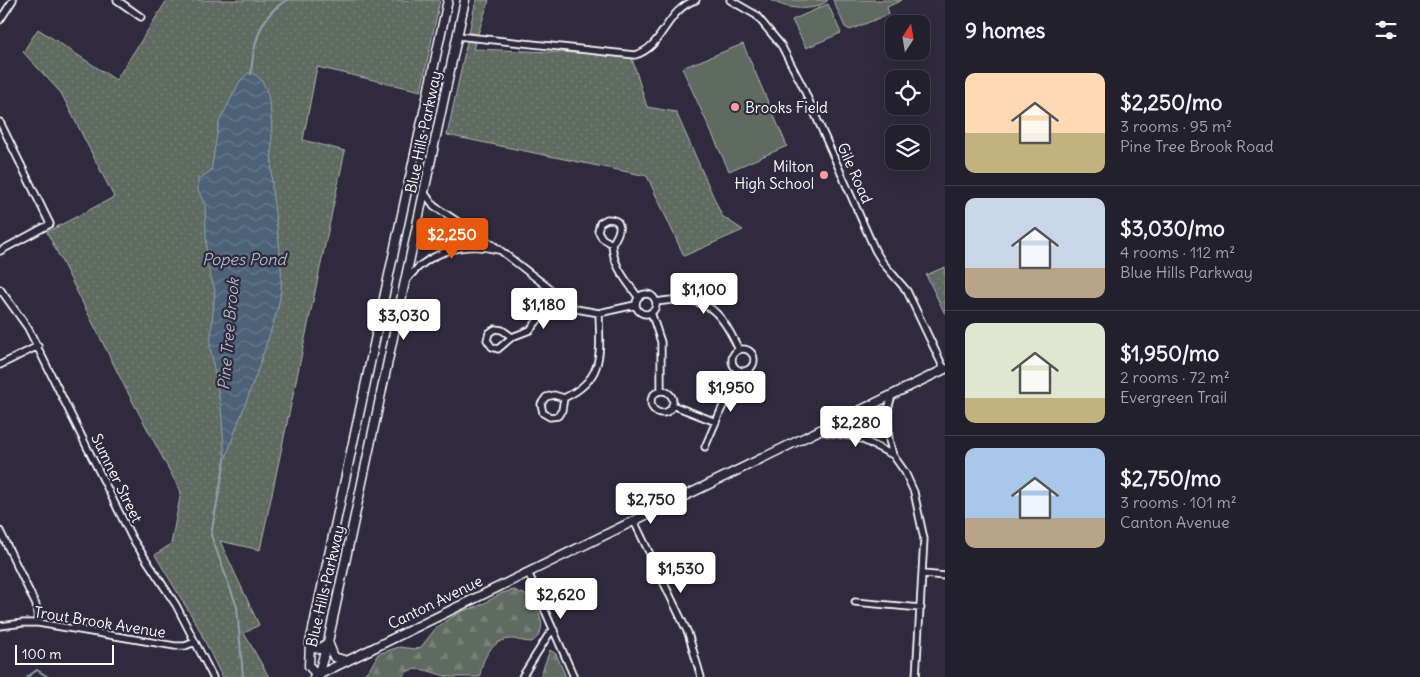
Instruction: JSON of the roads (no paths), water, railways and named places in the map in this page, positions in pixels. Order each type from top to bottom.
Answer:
[{"type":"main road","name":"Blue Hills Parkway","points":[[317,676],[309,666],[310,643],[448,0]]},
{"type":"main road","name":"Blue Hills Parkway","points":[[317,676],[328,642],[465,0]]},
{"type":"main road","points":[[377,335],[394,338]]},
{"type":"main road","name":"Canton Avenue","points":[[317,676],[945,369]]},
{"type":"main road","points":[[310,643],[314,648],[320,649],[328,642],[334,657],[347,661]]},
{"type":"street","points":[[0,20],[13,0]]},
{"type":"street","points":[[117,0],[141,17]]},
{"type":"street","points":[[457,36],[635,55],[652,45],[678,10],[696,0]]},
{"type":"street","name":"Gile Road","points":[[730,0],[744,6],[760,18],[781,45],[802,85],[876,250],[883,263],[907,291],[945,369]]},
{"type":"street","points":[[0,122],[50,224],[0,251]]},
{"type":"street","points":[[424,192],[434,206],[502,251],[581,311],[599,314],[635,305]]},
{"type":"street","points":[[612,244],[602,238],[598,231],[600,223],[607,219],[614,220],[620,227],[620,233],[612,244],[616,265],[638,296]]},
{"type":"street","points":[[456,248],[465,235],[461,224]]},
{"type":"street","points":[[406,281],[425,262],[440,253],[456,248],[480,247],[502,251]]},
{"type":"street","name":"Sumner Street","points":[[0,289],[25,323],[38,346],[132,538],[171,597],[213,677]]},
{"type":"street","points":[[638,296],[647,294],[656,302],[689,300],[711,307],[725,321],[739,350]]},
{"type":"street","points":[[512,337],[530,330],[558,295]]},
{"type":"street","points":[[635,305],[638,296]]},
{"type":"street","points":[[635,305],[642,312],[651,312],[655,308],[656,302]]},
{"type":"street","points":[[651,312],[661,342],[661,391]]},
{"type":"street","points":[[564,398],[562,410],[558,416],[549,417],[543,413],[541,404],[546,397],[551,395],[564,398],[588,382],[598,363],[599,314]]},
{"type":"street","points":[[0,365],[38,346]]},
{"type":"street","points":[[739,350],[750,351],[754,362],[749,370],[738,371],[733,366],[733,354],[739,350]]},
{"type":"street","points":[[705,447],[738,371]]},
{"type":"street","points":[[661,391],[671,396],[672,405]]},
{"type":"street","points":[[661,391],[652,397],[653,408],[659,412],[664,412],[672,405]]},
{"type":"street","points":[[892,395],[886,424],[893,455],[908,478],[918,505],[924,539],[916,677]]},
{"type":"street","points":[[672,405],[716,422]]},
{"type":"street","points":[[819,431],[857,437],[893,455]]},
{"type":"street","points":[[634,521],[688,634],[701,677]]},
{"type":"street","points":[[0,531],[36,605],[38,623]]},
{"type":"street","points":[[528,572],[574,677]]},
{"type":"street","points":[[923,574],[945,576]]},
{"type":"street","points":[[855,602],[921,608]]},
{"type":"street","name":"Trout Brook Avenue","points":[[0,626],[38,623],[170,646],[185,646],[195,642]]},
{"type":"street","points":[[522,677],[549,634],[554,630]]},
{"type":"water","name":"Popes Pond","points":[[248,73],[259,77],[264,84],[270,107],[272,187],[280,256],[281,284],[280,298],[274,322],[225,460],[221,408],[210,346],[215,290],[207,265],[205,204],[198,191],[198,179],[211,171],[219,122],[240,81]]},
{"type":"waterway","name":"Pine Tree Brook","points":[[251,74],[256,41],[260,31],[271,13],[288,0]]},
{"type":"waterway","name":"Pine Tree Brook","points":[[225,460],[211,535],[237,607],[243,677]]},
{"type":"waterway","points":[[27,677],[37,670],[48,677]]},
{"type":"place","name":"Brooks Field","points":[[735,107]]},
{"type":"place","name":"Milton High School","points":[[824,175]]}]
